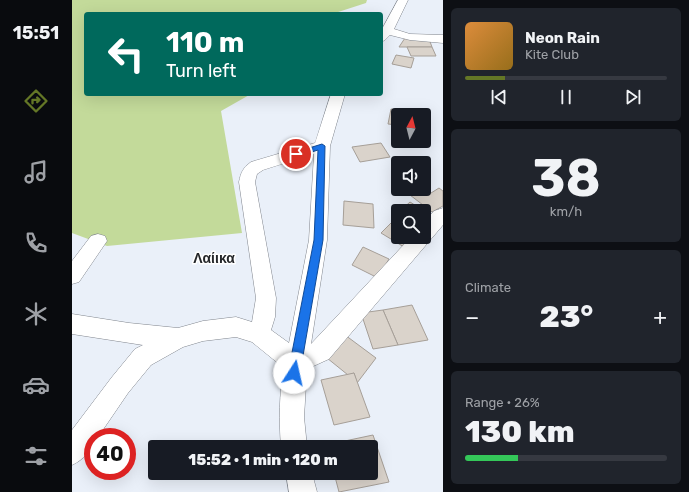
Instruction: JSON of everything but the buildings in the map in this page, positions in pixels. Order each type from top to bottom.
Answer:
[{"type":"street","points":[[403,0],[384,34],[443,39]]},
{"type":"street","points":[[294,440],[292,404],[296,363],[318,240],[322,146],[337,96]]},
{"type":"street","points":[[259,334],[264,317],[266,298],[247,182],[249,172],[257,166],[322,146]]},
{"type":"street","points":[[431,227],[443,214]]},
{"type":"street","points":[[72,276],[98,241]]},
{"type":"street","points":[[296,363],[321,351],[416,244]]},
{"type":"street","points":[[72,324],[129,333],[178,338]]},
{"type":"street","points":[[72,452],[120,385],[143,357],[178,338],[203,331],[236,327],[259,334],[296,363]]},
{"type":"street","points":[[301,480],[303,492]]},
{"type":"green space","points":[[72,0],[367,0],[366,3],[338,12],[84,12],[84,96],[247,96],[221,111],[242,233],[107,246],[72,233]]},
{"type":"district","name":"Λαίικα","points":[[214,258]]},
{"type":"route","points":[[294,373],[318,240],[322,146],[296,154]]}]
